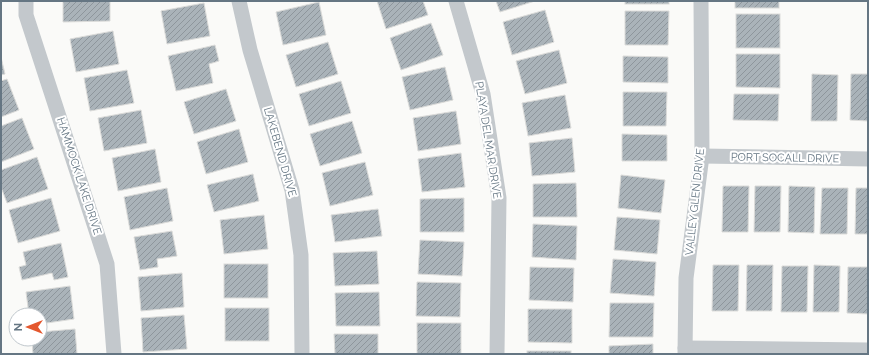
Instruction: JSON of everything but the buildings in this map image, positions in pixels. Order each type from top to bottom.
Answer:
[{"type":"street","name":"HAMMOCK LAKE DRIVE","points":[[26,1],[26,15],[108,264],[114,354]]},
{"type":"street","name":"LAKEBEND DRIVE","points":[[239,1],[250,50],[292,190],[301,256],[302,354]]},
{"type":"street","name":"PLAYA DEL MAR DRIVE","points":[[456,1],[483,94],[499,198],[497,354]]},
{"type":"street","name":"VALLEY GLEN DRIVE","points":[[685,351],[686,278],[702,156],[701,1]]},
{"type":"street","name":"PORT SOCALL DRIVE","points":[[702,156],[868,159]]},
{"type":"street","points":[[685,351],[868,350]]}]
